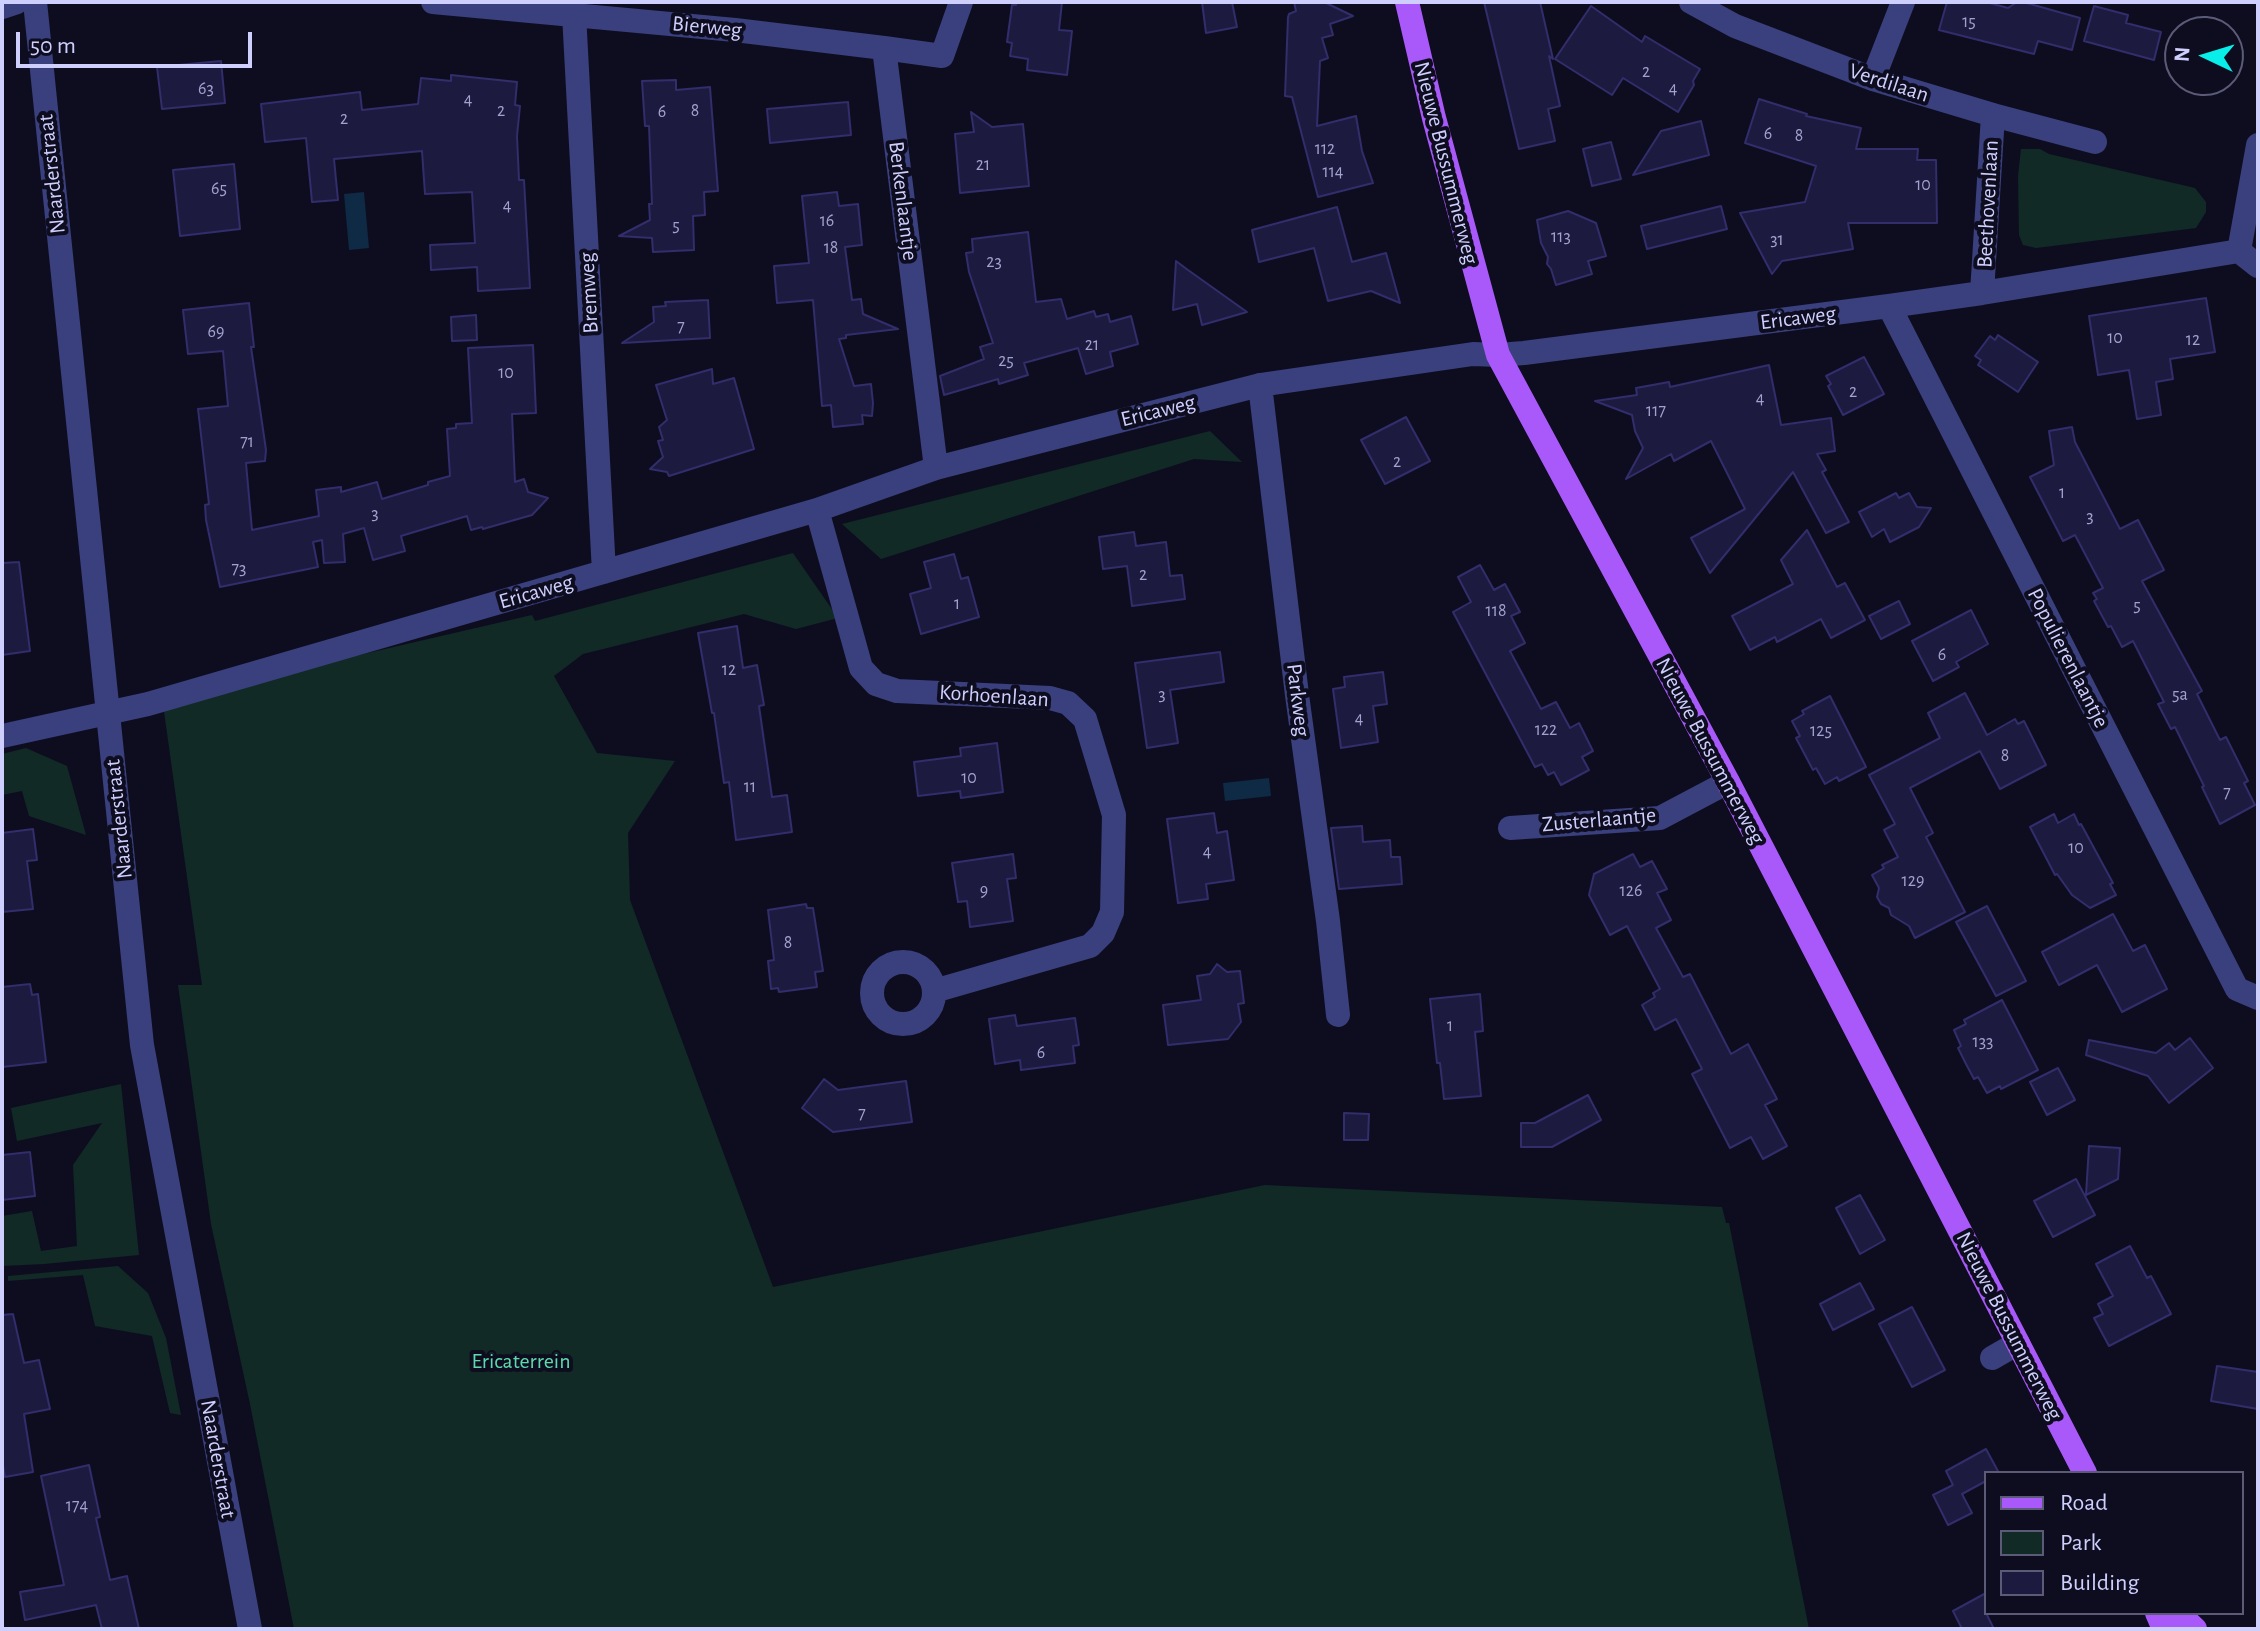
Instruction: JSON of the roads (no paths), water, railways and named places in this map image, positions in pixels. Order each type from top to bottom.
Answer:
[{"type":"main road","name":"Nieuwe Bussummerweg","points":[[1407,2],[1434,118],[1498,355],[1728,782],[2084,1471]]},
{"type":"main road","points":[[2180,1615],[2195,1629]]},
{"type":"street","points":[[2,7],[17,2]]},
{"type":"street","name":"Naarderstraat","points":[[35,2],[142,1045],[250,1629]]},
{"type":"street","name":"Bierweg","points":[[433,2],[735,30],[884,48]]},
{"type":"street","points":[[884,48],[942,56],[961,2]]},
{"type":"street","name":"Verdilaan","points":[[1691,2],[1735,26],[1873,79],[2095,142]]},
{"type":"street","points":[[1873,79],[1903,2]]},
{"type":"street","name":"Bremweg","points":[[574,14],[604,572]]},
{"type":"street","name":"Berkenlaantje","points":[[884,48],[936,468]]},
{"type":"street","name":"Beethovenlaan","points":[[1982,293],[1993,115]]},
{"type":"street","points":[[2248,258],[2258,145]]},
{"type":"street","name":"Ericaweg","points":[[2,736],[194,691],[817,510],[936,468],[1260,385],[1473,354],[1498,355],[2248,258]]},
{"type":"street","name":"Populierenlaantje","points":[[1889,306],[2237,989],[2258,998]]},
{"type":"street","name":"Parkweg","points":[[1260,385],[1338,1015]]},
{"type":"street","name":"Korhoenlaan","points":[[817,510],[861,668],[876,684],[897,691],[1050,698],[1068,703],[1085,719],[1114,815],[1112,912],[1103,933],[1090,946],[934,991]]},
{"type":"street","name":"Zusterlaantje","points":[[1510,828],[1660,818],[1728,782]]},
{"type":"street","points":[[1992,1358],[2018,1343]]},
{"type":"water","points":[[364,192],[369,248],[349,250],[344,194]]},
{"type":"water","points":[[1269,778],[1271,796],[1225,801],[1223,783]]},
{"type":"park label","name":"Ericaterrein","points":[[521,1361]]}]
